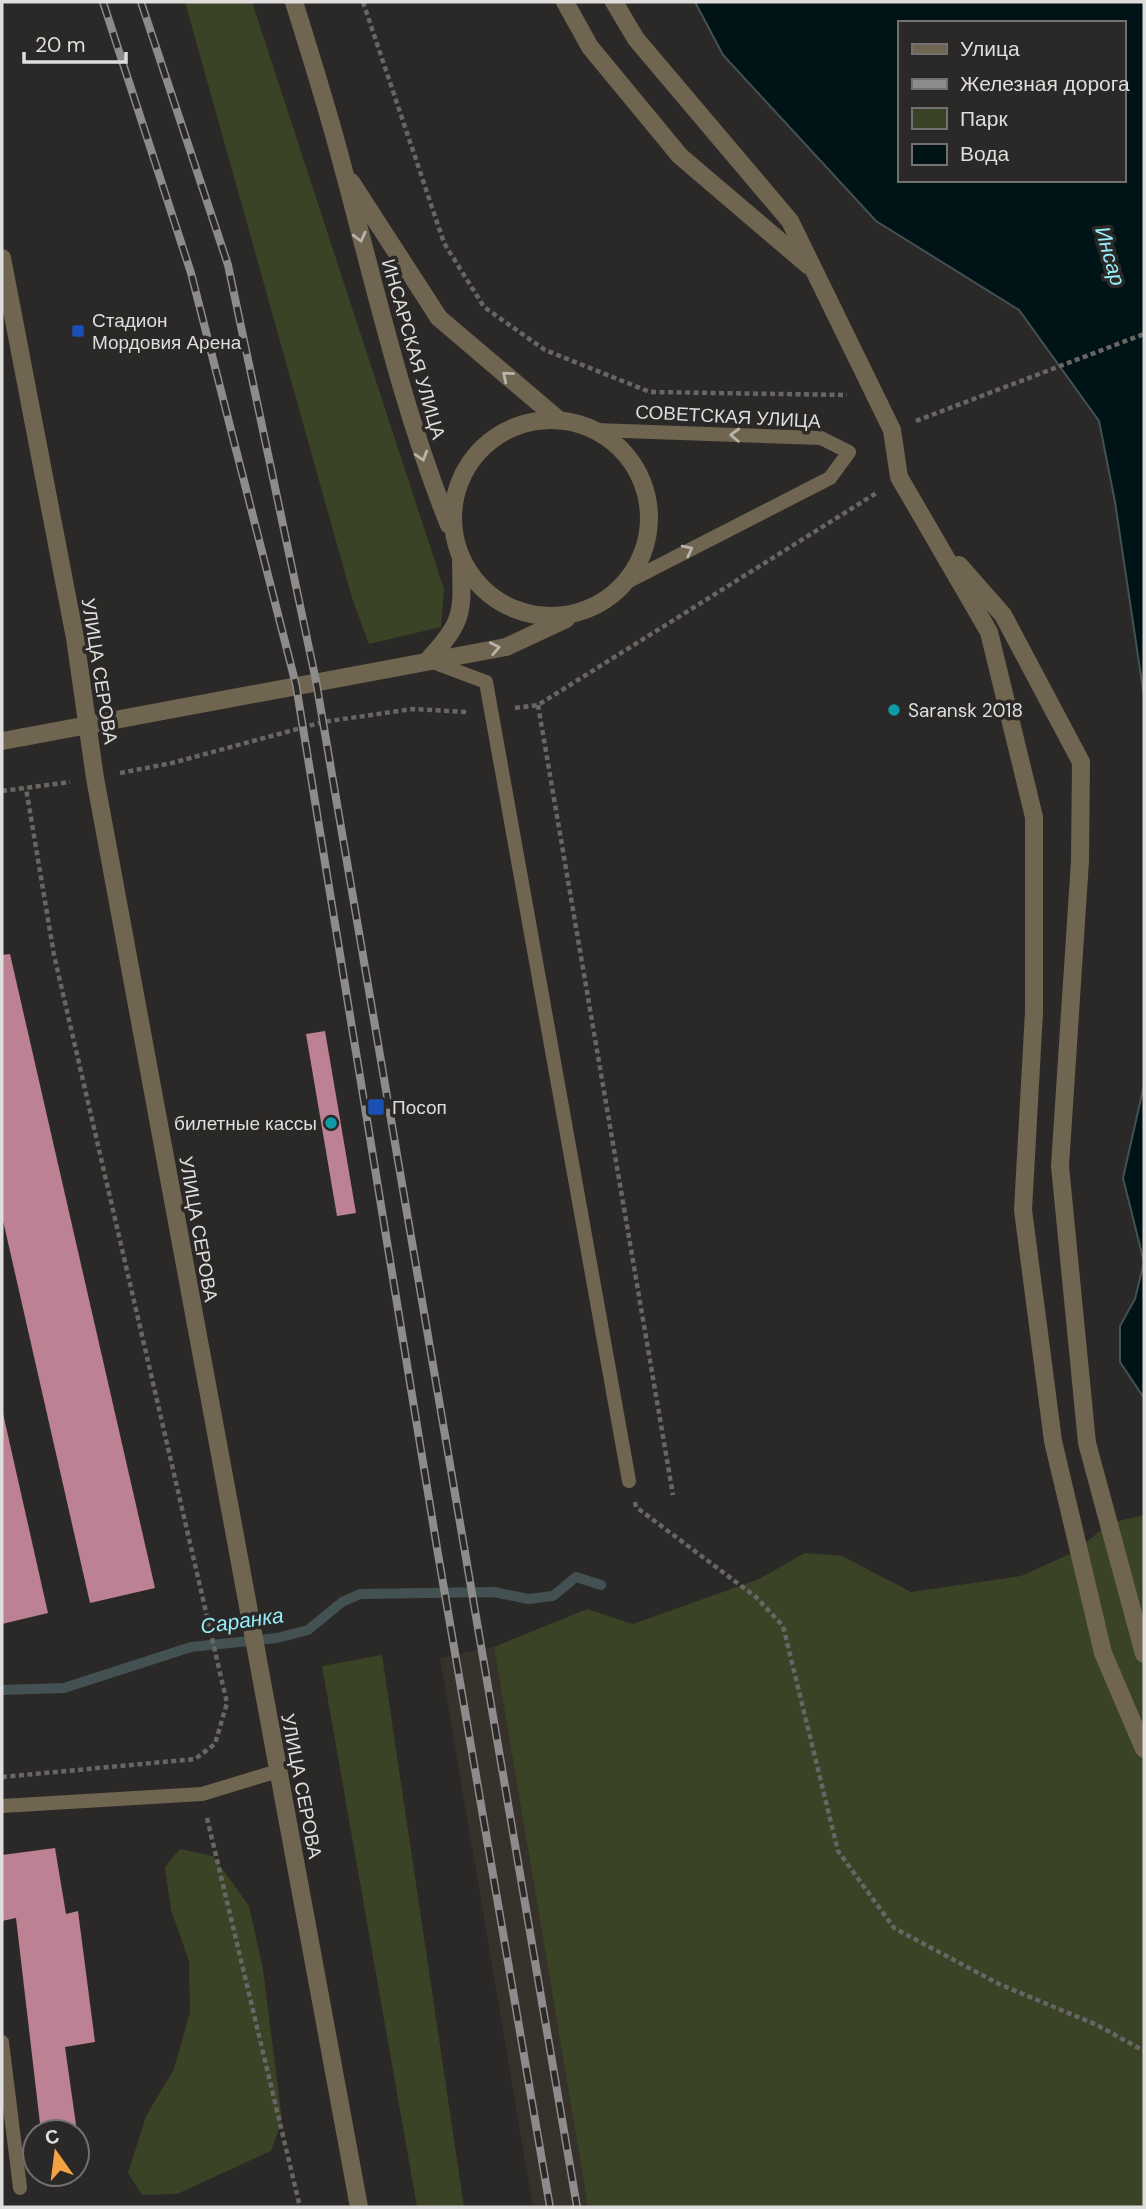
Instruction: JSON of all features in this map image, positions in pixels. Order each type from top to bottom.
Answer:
[{"type":"street","name":"ИНСАРСКАЯ УЛИЦА","points":[[294,2],[344,170],[381,320],[421,452],[454,536]]},
{"type":"street","points":[[565,2],[590,47],[680,156],[814,271]]},
{"type":"street","points":[[614,2],[636,39],[719,133],[790,221],[892,430],[899,477],[989,632],[1034,817],[1034,1012],[1023,1210],[1056,1454],[1102,1653],[1144,1749]]},
{"type":"street","name":"ИНСАРСКАЯ УЛИЦА","points":[[344,170],[439,318],[559,420]]},
{"type":"street","name":"УЛИЦА СЕРОВА","points":[[2,258],[75,638],[96,785],[359,2207]]},
{"type":"street","points":[[2,741],[506,647],[578,614],[605,601],[627,582],[645,547],[650,528],[648,498],[632,463],[620,447],[596,430],[559,420],[529,422],[501,433],[478,452],[461,477],[456,496],[454,536],[461,559],[474,580],[495,600],[521,613],[550,617],[578,614]]},
{"type":"street","points":[[933,535],[1003,615],[1081,762],[1080,861],[1061,1178],[1087,1443],[1144,1654]]},
{"type":"street","points":[[428,660],[453,631],[462,612],[461,559]]},
{"type":"lane","name":"СОВЕТСКАЯ УЛИЦА","points":[[596,430],[821,438],[849,452],[830,478],[627,582]]},
{"type":"lane","points":[[428,660],[486,682],[629,1481]]},
{"type":"lane","points":[[2,1806],[202,1794],[278,1772]]},
{"type":"lane","points":[[2,2042],[20,2188]]},
{"type":"path","points":[[363,2],[444,243],[484,307],[545,351],[650,393],[876,396]]},
{"type":"path","points":[[892,430],[1144,334]]},
{"type":"path","points":[[538,705],[673,1495]]},
{"type":"path","points":[[2,1777],[195,1759],[215,1744],[227,1703],[198,1568],[54,955],[26,788]]},
{"type":"path","points":[[629,1481],[636,1507],[756,1597],[783,1626],[838,1851],[894,1928],[999,1984],[1097,2025],[1144,2051]]},
{"type":"path","points":[[195,1759],[300,2207]]},
{"type":"shaded area","points":[[494,1647],[588,2207],[533,2207],[440,1658]]},
{"type":"green space","points":[[185,2],[252,2],[444,589],[441,627],[369,644],[352,598]]},
{"type":"green space","points":[[1144,1515],[1144,2207],[588,2207],[494,1647],[587,1609],[633,1624],[759,1579],[805,1553],[842,1556],[911,1592],[1021,1576],[1074,1552],[1110,1523]]},
{"type":"green space","points":[[382,1655],[464,2207],[417,2207],[322,1666]]},
{"type":"green space","points":[[180,1849],[213,1856],[249,1906],[263,1969],[282,2120],[271,2151],[177,2194],[142,2195],[128,2173],[146,2116],[174,2069],[190,2012],[189,1961],[171,1910],[165,1867]]},
{"type":"water","name":"Инсар","points":[[695,2],[1144,2],[1144,696],[1115,502],[1099,421],[1019,310],[876,221],[723,55]]},
{"type":"water","points":[[1144,1085],[1144,1262],[1123,1178]]},
{"type":"water","points":[[1144,1262],[1144,1398],[1120,1362],[1120,1326],[1135,1299]]},
{"type":"building","points":[[10,954],[155,1588],[90,1603],[2,1216],[2,955]]},
{"type":"building","name":"билетные кассы","points":[[325,1031],[356,1213],[337,1216],[306,1034]]},
{"type":"building","points":[[2,1409],[48,1613],[2,1624]]},
{"type":"building","points":[[55,1848],[66,1914],[78,1911],[95,2042],[65,2047],[75,2118],[39,2118],[16,1918],[2,1921],[2,1855]]},
{"type":"waterway","name":"Саранка","points":[[2,1690],[64,1688],[191,1647],[277,1638],[308,1630],[342,1602],[360,1594],[494,1592],[528,1599],[553,1596],[576,1577],[601,1585]]},
{"type":"railway","points":[[103,2],[191,273],[296,685],[437,1548],[550,2207]]},
{"type":"railway","points":[[141,2],[228,265],[316,681],[577,2207]]},
{"type":"place","name":"Стадион Мордовия Арена","points":[[78,331]]},
{"type":"place","name":"Saransk 2018","points":[[894,710]]},
{"type":"place","name":"Посоп","points":[[376,1107]]},
{"type":"place","name":"билетные кассы","points":[[331,1123]]}]
